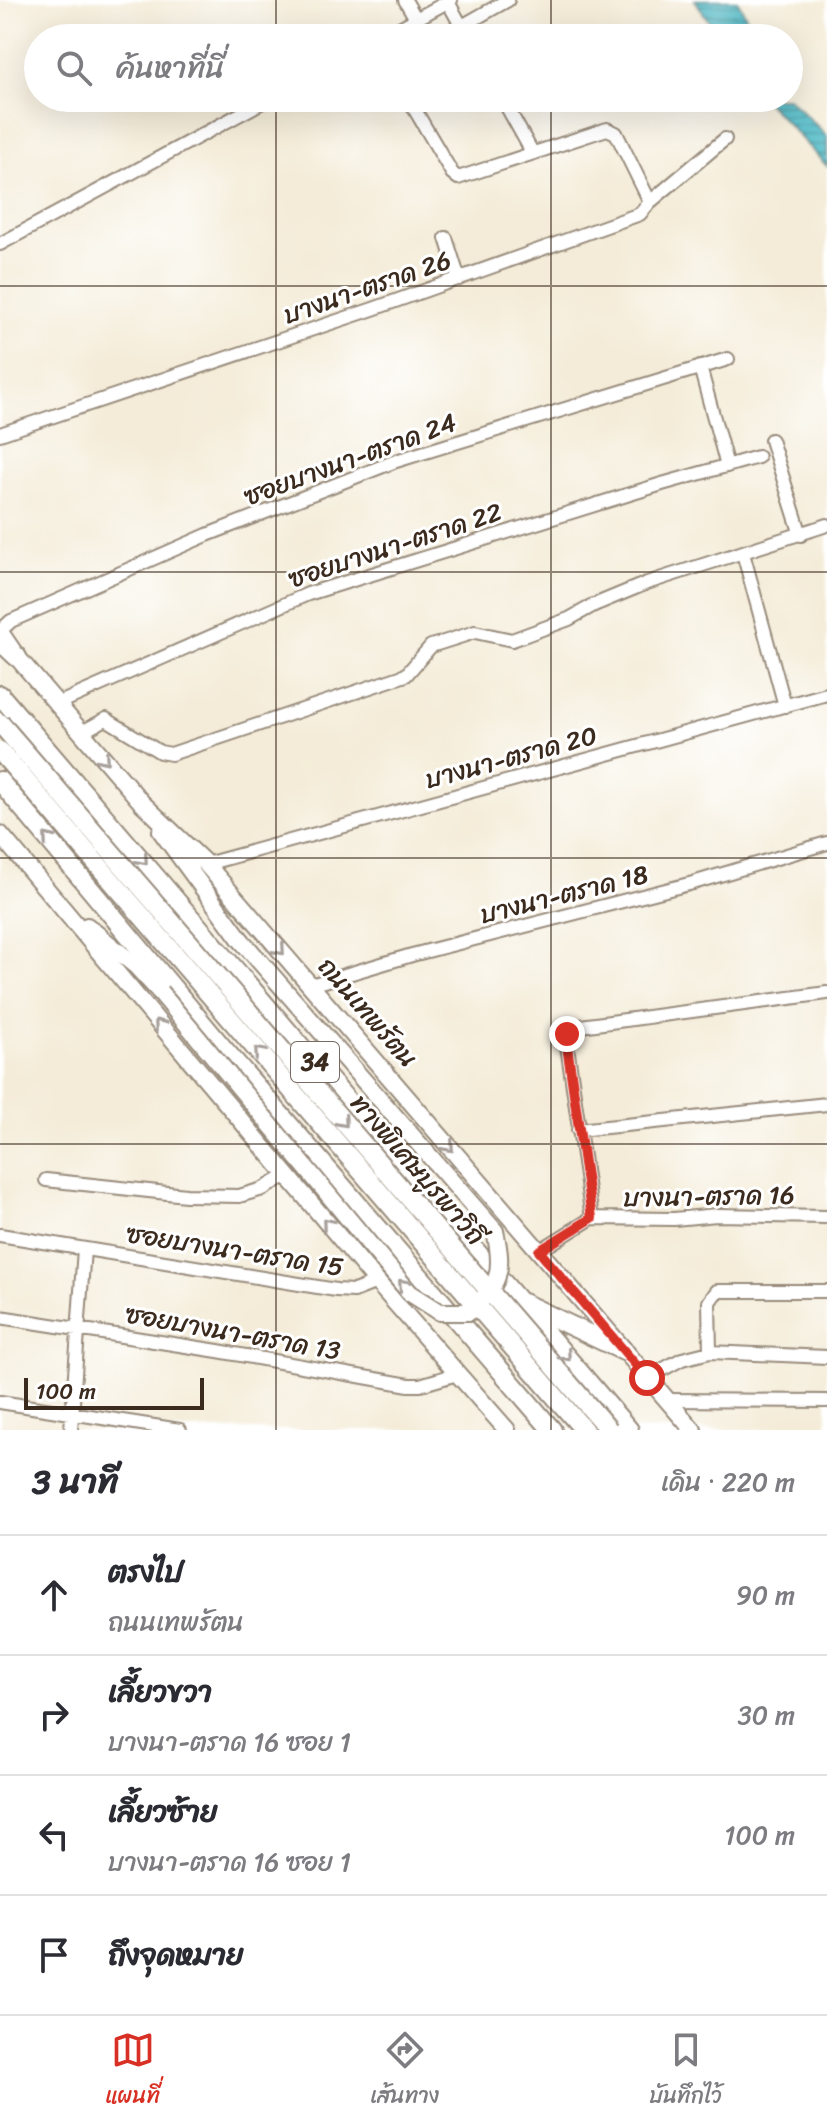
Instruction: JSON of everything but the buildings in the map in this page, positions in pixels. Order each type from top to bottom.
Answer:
[{"type":"highway","points":[[0,641],[17,657]]},
{"type":"highway","points":[[0,693],[8,718]]},
{"type":"highway","name":"34","points":[[8,718],[629,1430]]},
{"type":"highway","name":"ทางพิเศษบูรพาวิถี","points":[[8,718],[609,1430]]},
{"type":"highway","name":"ทางพิเศษบูรพาวิถี","points":[[0,751],[584,1430]]},
{"type":"highway","name":"34","points":[[0,781],[222,1047],[552,1430]]},
{"type":"highway","points":[[517,1300],[624,1351]]},
{"type":"main road","name":"ถนนเทพรัตน","points":[[0,631],[17,657],[142,803],[206,864],[693,1430]]},
{"type":"main road","points":[[56,901],[136,966],[160,992],[410,1293],[440,1312],[469,1312],[492,1291],[501,1259],[495,1231],[241,940],[142,803]]},
{"type":"main road","points":[[0,834],[377,1282],[507,1430]]},
{"type":"street","points":[[405,0],[416,19]]},
{"type":"street","points":[[476,24],[508,0]]},
{"type":"street","points":[[407,24],[450,1],[461,24]]},
{"type":"street","points":[[0,244],[244,112]]},
{"type":"street","points":[[416,112],[458,178],[607,129],[616,133],[650,202]]},
{"type":"street","points":[[510,112],[532,152]]},
{"type":"street","name":"บางนา-ตราด 26","points":[[0,434],[459,279],[640,214],[725,139]]},
{"type":"street","points":[[446,238],[459,279]]},
{"type":"street","name":"ซอยบางนา-ตราด 24","points":[[0,631],[11,621],[207,535],[396,461],[728,359]]},
{"type":"street","points":[[700,367],[727,466]]},
{"type":"street","points":[[771,440],[801,535]]},
{"type":"street","name":"ซอยบางนา-ตราด 22","points":[[57,704],[308,594],[758,457]]},
{"type":"street","points":[[82,732],[106,719],[160,752],[171,754],[406,675],[424,651],[439,643],[475,632],[512,640],[569,619],[647,583],[827,525]]},
{"type":"street","points":[[743,553],[785,706]]},
{"type":"street","name":"บางนา-ตราด 20","points":[[206,864],[827,694]]},
{"type":"street","name":"บางนา-ตราด 18","points":[[311,985],[412,955],[693,883],[827,843]]},
{"type":"street","points":[[539,1251],[592,1218],[566,1039],[573,1027],[827,993]]},
{"type":"street","points":[[578,1130],[827,1104]]},
{"type":"street","points":[[46,1180],[186,1195],[239,1196],[263,1189],[287,1175]]},
{"type":"street","name":"บางนา-ตราด 16","points":[[592,1218],[674,1219],[717,1215],[827,1217]]},
{"type":"street","name":"ซอยบางนา-ตราด 15","points":[[0,1235],[336,1290],[354,1291],[377,1282]]},
{"type":"street","points":[[71,1430],[84,1249]]},
{"type":"street","points":[[710,1352],[709,1302],[717,1291],[827,1291]]},
{"type":"street","name":"ซอยบางนา-ตราด 13","points":[[0,1317],[409,1385],[420,1385],[457,1374]]},
{"type":"street","points":[[647,1378],[682,1359],[710,1352],[827,1357]]},
{"type":"street","points":[[667,1400],[827,1401]]},
{"type":"street","points":[[0,1402],[180,1430]]},
{"type":"water","points":[[695,0],[737,0],[750,24],[711,24]]},
{"type":"water","points":[[776,112],[802,112],[827,136],[827,166]]},
{"type":"route","points":[[567,1034],[592,1218],[539,1251],[647,1378]]}]
